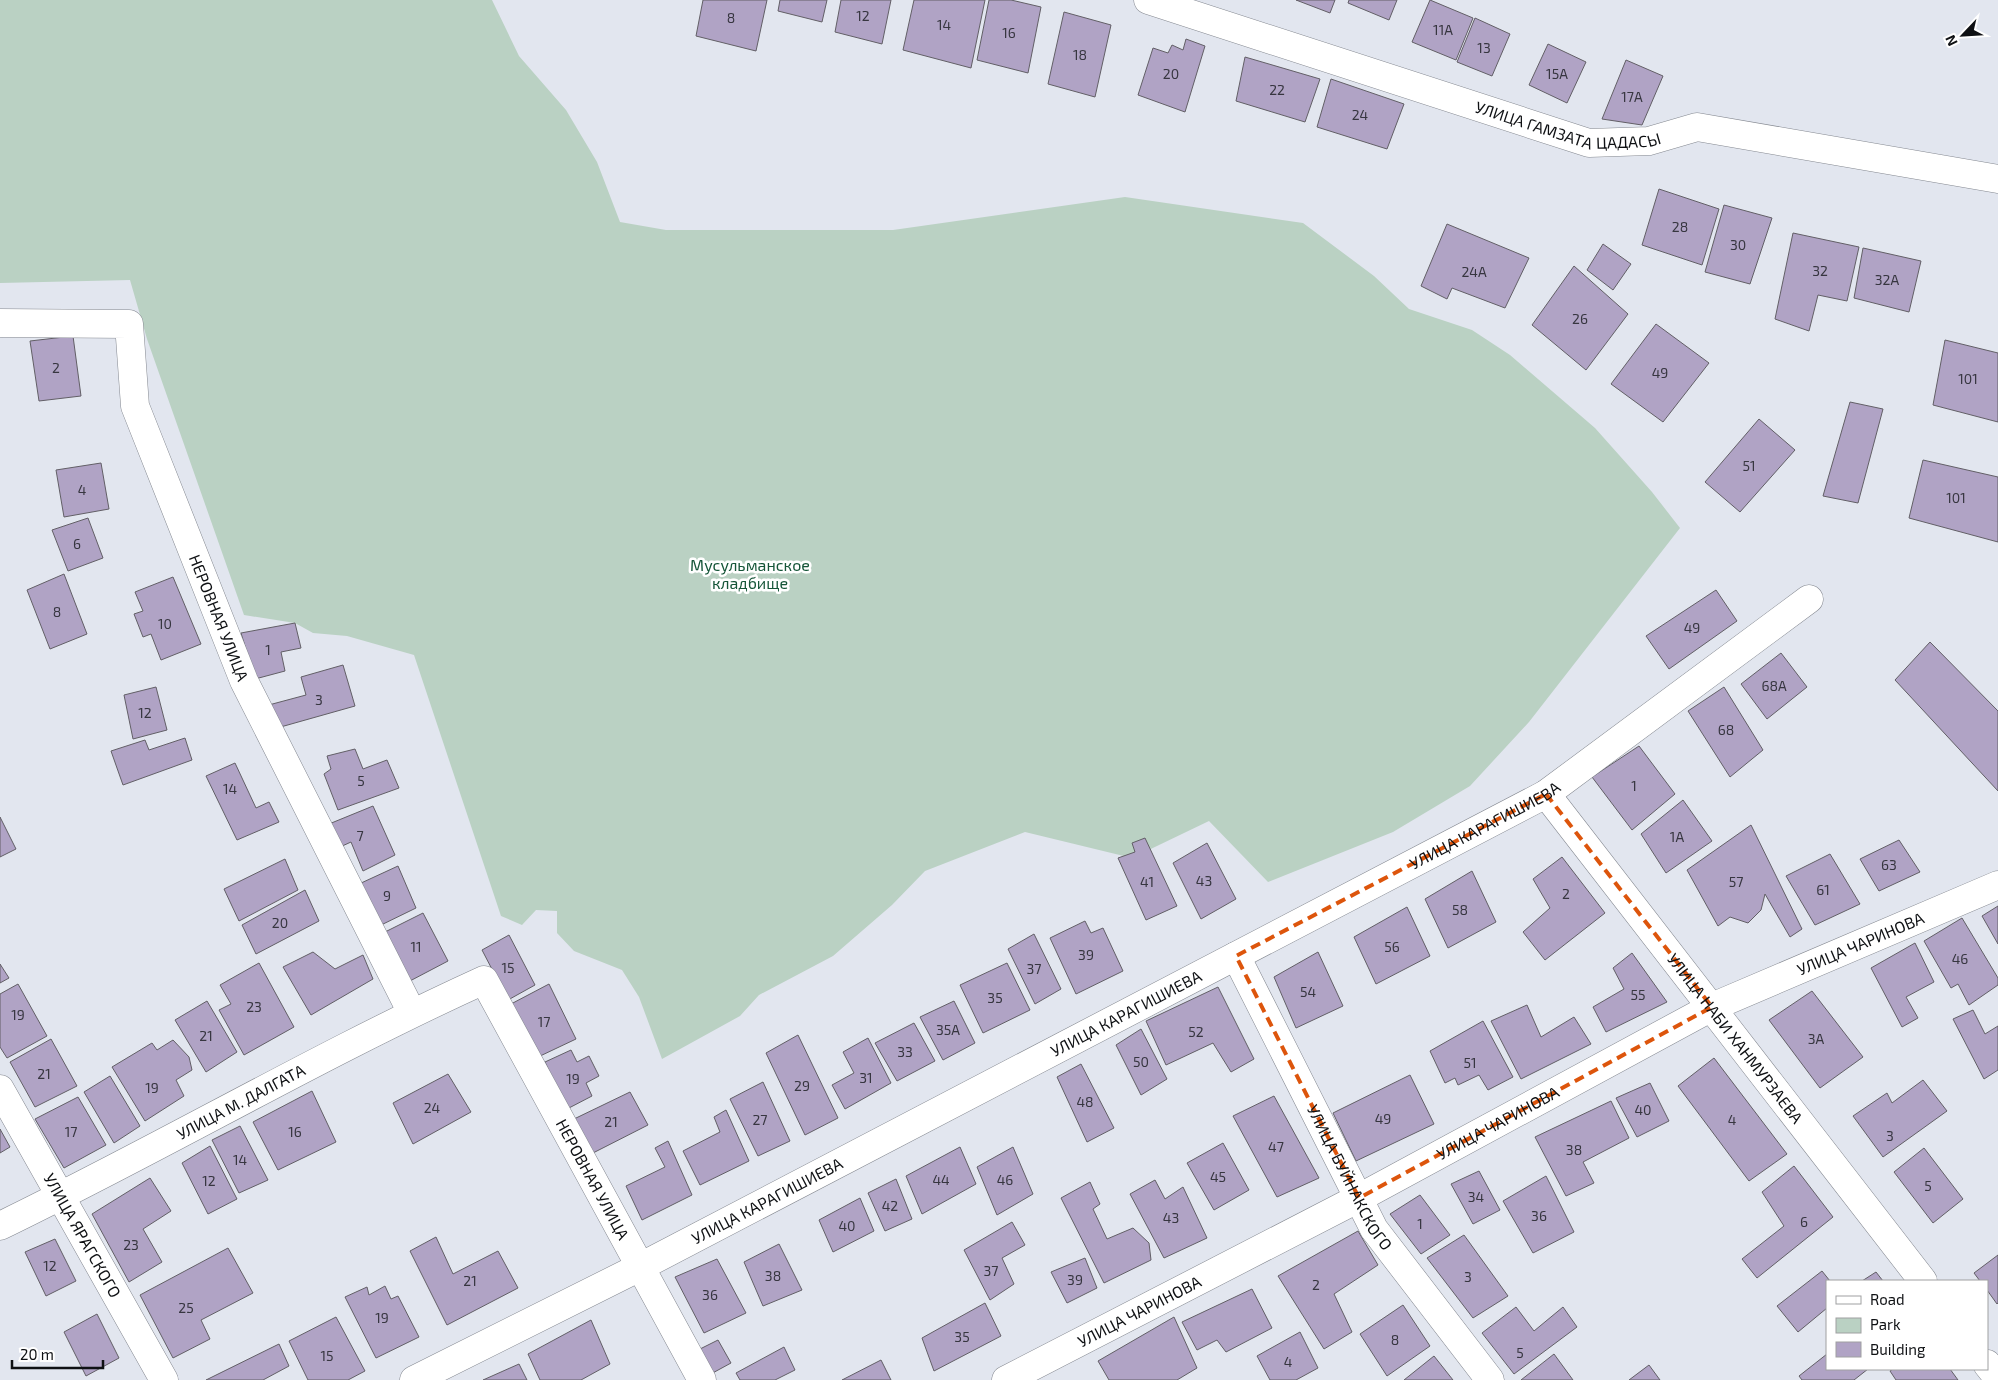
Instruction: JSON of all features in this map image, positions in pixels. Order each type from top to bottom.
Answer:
[{"type":"street","name":"УЛИЦА ГАМЗАТА ЦАДАСЫ","points":[[1148,0],[1589,144],[1649,141],[1697,127],[1998,179]]},
{"type":"street","name":"НЕРОВНАЯ УЛИЦА","points":[[0,322],[129,324],[135,406],[244,681],[412,1012]]},
{"type":"street","name":"УЛИЦА КАРАГИШИЕВА","points":[[414,1380],[640,1267],[1546,794],[1809,599]]},
{"type":"street","name":"УЛИЦА НАБИ ХАНМУРЗАЕВА","points":[[1546,794],[1922,1280]]},
{"type":"street","name":"УЛИЦА ЧАРИНОВА","points":[[1006,1380],[1359,1198],[1712,1007],[1998,885]]},
{"type":"street","name":"УЛИЦА БУЙНАКСКОГО","points":[[1236,956],[1374,1229],[1490,1380]]},
{"type":"street","name":"НЕРОВНАЯ УЛИЦА","points":[[484,980],[702,1380]]},
{"type":"street","name":"УЛИЦА М. ДАЛГАТА","points":[[0,1226],[412,1012],[484,980]]},
{"type":"street","name":"УЛИЦА ЯРАГСКОГО","points":[[0,1089],[164,1380]]},
{"type":"street","points":[[1988,1365],[1998,1378]]},
{"type":"highlighted area","points":[[1546,794],[1712,1007],[1359,1198],[1236,956]]},
{"type":"green space","name":"Мусульманское кладбище","points":[[0,0],[492,0],[519,56],[566,110],[597,162],[620,222],[666,230],[893,230],[1125,197],[1303,223],[1374,276],[1409,309],[1472,330],[1510,355],[1595,428],[1652,492],[1680,528],[1529,722],[1470,786],[1393,832],[1268,882],[1209,821],[1132,858],[1025,832],[925,871],[892,905],[833,956],[759,995],[740,1016],[662,1059],[639,997],[622,970],[574,951],[557,933],[557,911],[536,910],[522,925],[501,916],[414,655],[347,636],[313,633],[295,623],[244,615],[147,339],[130,280],[0,283]]},
{"type":"building","points":[[703,0],[767,0],[756,51],[696,36]]},
{"type":"building","points":[[780,0],[827,0],[822,22],[778,11]]},
{"type":"building","points":[[841,0],[891,0],[882,44],[835,32]]},
{"type":"building","points":[[914,0],[985,0],[971,68],[903,50]]},
{"type":"building","points":[[989,0],[1011,0],[1041,7],[1028,73],[977,60]]},
{"type":"building","points":[[1296,0],[1335,0],[1330,13]]},
{"type":"building","points":[[1349,0],[1397,0],[1389,20],[1348,3]]},
{"type":"building","points":[[1430,0],[1473,18],[1456,60],[1412,42]]},
{"type":"building","points":[[1064,12],[1111,25],[1095,97],[1048,84]]},
{"type":"building","points":[[1475,18],[1510,34],[1492,76],[1457,62]]},
{"type":"building","points":[[1186,39],[1205,46],[1185,112],[1138,95],[1153,48],[1168,53],[1172,45],[1183,50]]},
{"type":"building","points":[[1548,44],[1586,62],[1567,103],[1529,85]]},
{"type":"building","points":[[1245,57],[1320,79],[1305,122],[1236,101]]},
{"type":"building","points":[[1626,60],[1663,76],[1642,125],[1602,119]]},
{"type":"building","points":[[1331,79],[1404,104],[1387,149],[1317,127]]},
{"type":"building","points":[[1659,189],[1719,209],[1702,265],[1642,245]]},
{"type":"building","points":[[1724,205],[1772,218],[1750,284],[1705,272]]},
{"type":"building","points":[[1447,224],[1529,258],[1505,308],[1452,288],[1447,299],[1421,286]]},
{"type":"building","points":[[1793,233],[1859,247],[1847,301],[1818,295],[1809,331],[1775,319]]},
{"type":"building","points":[[1603,244],[1631,264],[1613,290],[1587,270]]},
{"type":"building","points":[[1863,248],[1921,261],[1909,312],[1854,298]]},
{"type":"building","points":[[1574,266],[1628,314],[1586,370],[1532,325]]},
{"type":"building","points":[[1656,324],[1709,363],[1663,422],[1611,384]]},
{"type":"building","points":[[73,336],[81,396],[39,401],[30,341]]},
{"type":"building","points":[[1945,340],[1998,353],[1998,422],[1933,405]]},
{"type":"building","points":[[1850,402],[1883,409],[1858,503],[1823,496]]},
{"type":"building","points":[[1759,419],[1795,450],[1740,512],[1705,482]]},
{"type":"building","points":[[1923,460],[1998,477],[1998,542],[1909,518]]},
{"type":"building","points":[[101,463],[109,509],[64,517],[56,470]]},
{"type":"building","points":[[88,518],[103,558],[68,571],[52,530]]},
{"type":"building","points":[[64,574],[87,634],[50,649],[27,590]]},
{"type":"building","points":[[173,577],[201,644],[161,660],[151,634],[143,637],[134,614],[143,611],[135,592]]},
{"type":"building","points":[[1716,590],[1737,621],[1669,669],[1646,636]]},
{"type":"building","points":[[295,623],[301,648],[281,652],[285,671],[255,679],[241,633]]},
{"type":"building","points":[[1930,642],[1998,711],[1998,791],[1895,680]]},
{"type":"building","points":[[1781,653],[1807,687],[1767,719],[1741,684]]},
{"type":"building","points":[[343,665],[355,706],[277,728],[265,706],[306,695],[301,677]]},
{"type":"building","points":[[156,687],[167,730],[133,739],[124,695]]},
{"type":"building","points":[[1724,687],[1763,750],[1730,777],[1688,711]]},
{"type":"building","points":[[185,738],[192,760],[123,785],[111,751],[145,740],[149,750]]},
{"type":"building","points":[[1639,746],[1675,794],[1632,830],[1592,777]]},
{"type":"building","points":[[355,749],[363,769],[387,760],[399,788],[338,810],[324,774],[331,769],[327,756]]},
{"type":"building","points":[[235,763],[256,808],[269,802],[279,822],[237,840],[206,776]]},
{"type":"building","points":[[1683,800],[1712,841],[1666,873],[1641,834]]},
{"type":"building","points":[[373,806],[395,855],[363,871],[351,842],[340,847],[329,824]]},
{"type":"building","points":[[0,817],[16,849],[0,857]]},
{"type":"building","points":[[1751,825],[1802,929],[1790,937],[1765,894],[1761,910],[1748,923],[1730,917],[1718,926],[1687,870]]},
{"type":"building","points":[[1145,838],[1177,906],[1146,920],[1118,858],[1135,852],[1132,843]]},
{"type":"building","points":[[1899,840],[1920,872],[1879,891],[1860,859]]},
{"type":"building","points":[[1207,843],[1236,899],[1201,919],[1173,863]]},
{"type":"building","points":[[1830,854],[1860,904],[1815,925],[1786,876]]},
{"type":"building","points":[[1562,857],[1605,913],[1545,960],[1523,932],[1550,908],[1533,879]]},
{"type":"building","points":[[285,859],[298,890],[239,921],[224,889]]},
{"type":"building","points":[[398,866],[416,908],[377,927],[359,884]]},
{"type":"building","points":[[1472,871],[1496,922],[1448,948],[1425,899]]},
{"type":"building","points":[[305,890],[319,921],[256,954],[242,925]]},
{"type":"building","points":[[1998,906],[1998,944],[1982,916]]},
{"type":"building","points":[[1407,907],[1430,956],[1376,984],[1354,937]]},
{"type":"building","points":[[423,913],[448,961],[408,982],[383,933]]},
{"type":"building","points":[[1962,918],[1998,978],[1998,985],[1969,1005],[1958,984],[1951,988],[1924,941]]},
{"type":"building","points":[[1085,921],[1091,933],[1103,928],[1123,971],[1076,994],[1050,938]]},
{"type":"building","points":[[1034,934],[1061,989],[1035,1004],[1008,949]]},
{"type":"building","points":[[509,935],[535,985],[508,1000],[482,950]]},
{"type":"building","points":[[1915,943],[1934,982],[1906,997],[1918,1018],[1902,1027],[1871,968]]},
{"type":"building","points":[[313,952],[335,969],[363,955],[373,979],[311,1015],[283,967]]},
{"type":"building","points":[[1318,952],[1343,1006],[1296,1028],[1274,977]]},
{"type":"building","points":[[1632,953],[1667,1002],[1606,1032],[1593,1007],[1624,989],[1613,968]]},
{"type":"building","points":[[259,963],[294,1027],[244,1055],[219,1010],[231,1004],[220,985]]},
{"type":"building","points":[[1007,963],[1030,1010],[983,1033],[960,985]]},
{"type":"building","points":[[0,964],[9,978],[0,983]]},
{"type":"building","points":[[18,984],[47,1036],[7,1058],[0,1047],[0,994]]},
{"type":"building","points":[[549,984],[576,1039],[538,1057],[511,1004]]},
{"type":"building","points":[[1218,987],[1254,1059],[1231,1072],[1213,1043],[1166,1065],[1146,1021]]},
{"type":"building","points":[[1812,991],[1863,1057],[1820,1088],[1769,1020]]},
{"type":"building","points":[[207,1001],[237,1052],[206,1072],[175,1020]]},
{"type":"building","points":[[954,1001],[975,1043],[943,1060],[920,1017]]},
{"type":"building","points":[[1527,1005],[1541,1037],[1574,1017],[1591,1044],[1521,1079],[1491,1021]]},
{"type":"building","points":[[1973,1010],[1985,1034],[1998,1026],[1998,1070],[1984,1079],[1953,1019]]},
{"type":"building","points":[[1483,1021],[1513,1077],[1488,1090],[1479,1075],[1458,1085],[1455,1078],[1445,1083],[1430,1051]]},
{"type":"building","points":[[914,1023],[935,1061],[897,1081],[875,1043]]},
{"type":"building","points":[[1141,1029],[1167,1079],[1141,1095],[1116,1045]]},
{"type":"building","points":[[798,1035],[838,1118],[805,1135],[766,1053]]},
{"type":"building","points":[[868,1038],[891,1083],[845,1109],[832,1085],[854,1073],[843,1052]]},
{"type":"building","points":[[51,1039],[77,1086],[35,1107],[10,1062]]},
{"type":"building","points":[[173,1040],[189,1057],[192,1070],[176,1080],[184,1096],[145,1121],[112,1067],[152,1043],[157,1050]]},
{"type":"building","points":[[571,1050],[577,1062],[589,1056],[599,1076],[586,1083],[592,1096],[567,1109],[545,1062]]},
{"type":"building","points":[[1714,1058],[1787,1154],[1749,1181],[1678,1086]]},
{"type":"building","points":[[1081,1064],[1114,1128],[1087,1142],[1057,1077]]},
{"type":"building","points":[[448,1074],[471,1112],[413,1144],[393,1103]]},
{"type":"building","points":[[1410,1075],[1434,1124],[1356,1161],[1333,1113]]},
{"type":"building","points":[[110,1076],[140,1126],[114,1143],[84,1092]]},
{"type":"building","points":[[1923,1080],[1947,1111],[1883,1157],[1853,1116],[1887,1093],[1892,1103]]},
{"type":"building","points":[[763,1082],[790,1141],[758,1156],[730,1099]]},
{"type":"building","points":[[1650,1083],[1669,1121],[1637,1137],[1616,1098]]},
{"type":"building","points":[[312,1091],[336,1142],[278,1170],[253,1122]]},
{"type":"building","points":[[630,1092],[648,1125],[591,1154],[574,1119]]},
{"type":"building","points":[[1274,1096],[1319,1178],[1277,1197],[1233,1116]]},
{"type":"building","points":[[78,1097],[106,1145],[64,1168],[35,1119]]},
{"type":"building","points":[[1611,1101],[1629,1138],[1583,1162],[1594,1183],[1566,1196],[1535,1137]]},
{"type":"building","points":[[726,1110],[749,1161],[700,1185],[683,1151],[720,1132],[714,1117]]},
{"type":"building","points":[[240,1126],[268,1180],[239,1193],[212,1140]]},
{"type":"building","points":[[0,1129],[10,1147],[0,1153]]},
{"type":"building","points":[[668,1141],[692,1195],[642,1220],[626,1186],[665,1167],[655,1148]]},
{"type":"building","points":[[1223,1143],[1249,1190],[1214,1210],[1187,1163]]},
{"type":"building","points":[[210,1146],[237,1199],[208,1214],[182,1163]]},
{"type":"building","points":[[960,1147],[976,1184],[922,1214],[906,1176]]},
{"type":"building","points":[[1013,1147],[1033,1194],[997,1215],[977,1167]]},
{"type":"building","points":[[1924,1148],[1963,1199],[1933,1223],[1894,1172]]},
{"type":"building","points":[[1794,1166],[1833,1217],[1757,1278],[1742,1259],[1784,1226],[1762,1192]]},
{"type":"building","points":[[1479,1171],[1500,1210],[1473,1224],[1451,1184]]},
{"type":"building","points":[[1546,1176],[1574,1232],[1533,1253],[1503,1201]]},
{"type":"building","points":[[150,1178],[171,1211],[143,1229],[162,1262],[129,1282],[92,1214]]},
{"type":"building","points":[[896,1179],[912,1219],[885,1231],[868,1193]]},
{"type":"building","points":[[1155,1180],[1165,1199],[1183,1187],[1207,1238],[1164,1258],[1130,1194]]},
{"type":"building","points":[[1090,1182],[1100,1204],[1093,1209],[1107,1239],[1133,1228],[1149,1243],[1151,1260],[1104,1283],[1061,1198]]},
{"type":"building","points":[[1420,1195],[1450,1235],[1421,1254],[1390,1214]]},
{"type":"building","points":[[860,1198],[874,1231],[833,1252],[819,1220]]},
{"type":"building","points":[[1012,1222],[1025,1245],[1002,1258],[1014,1284],[990,1300],[964,1250]]},
{"type":"building","points":[[1358,1231],[1378,1265],[1334,1294],[1352,1332],[1324,1349],[1278,1276]]},
{"type":"building","points":[[1464,1235],[1508,1296],[1473,1318],[1427,1258]]},
{"type":"building","points":[[436,1237],[453,1274],[498,1251],[518,1288],[447,1325],[410,1251]]},
{"type":"building","points":[[55,1239],[76,1281],[46,1296],[25,1252]]},
{"type":"building","points":[[779,1244],[802,1290],[763,1306],[744,1262]]},
{"type":"building","points":[[228,1248],[253,1293],[201,1320],[210,1339],[173,1358],[140,1295]]},
{"type":"building","points":[[1998,1255],[1997,1304],[1988,1291],[1988,1280],[1979,1280],[1974,1273]]},
{"type":"building","points":[[1085,1258],[1097,1288],[1067,1303],[1051,1272]]},
{"type":"building","points":[[717,1259],[746,1313],[704,1333],[675,1277]]},
{"type":"building","points":[[1822,1271],[1829,1280],[1826,1280],[1826,1309],[1798,1332],[1777,1306]]},
{"type":"building","points":[[1876,1272],[1882,1280],[1864,1280]]},
{"type":"building","points":[[385,1286],[391,1299],[398,1296],[419,1337],[376,1358],[345,1297],[367,1287],[369,1295]]},
{"type":"building","points":[[1252,1289],[1272,1328],[1226,1352],[1217,1340],[1197,1350],[1182,1322]]},
{"type":"building","points":[[985,1303],[1001,1336],[934,1371],[922,1338]]},
{"type":"building","points":[[1403,1305],[1430,1346],[1387,1376],[1360,1334]]},
{"type":"building","points":[[1516,1307],[1534,1331],[1563,1307],[1577,1327],[1514,1374],[1482,1333]]},
{"type":"building","points":[[97,1314],[119,1358],[86,1376],[64,1332]]},
{"type":"building","points":[[336,1317],[365,1371],[348,1380],[308,1380],[289,1341]]},
{"type":"building","points":[[1174,1317],[1197,1368],[1177,1380],[1109,1380],[1098,1361]]},
{"type":"building","points":[[591,1320],[610,1364],[581,1380],[540,1380],[528,1354]]},
{"type":"building","points":[[1300,1332],[1318,1368],[1296,1380],[1270,1380],[1257,1356]]},
{"type":"building","points":[[718,1340],[731,1363],[709,1375],[696,1351]]},
{"type":"building","points":[[279,1344],[289,1366],[263,1380],[206,1380]]},
{"type":"building","points":[[784,1347],[795,1370],[775,1380],[740,1380],[736,1373]]},
{"type":"building","points":[[1554,1354],[1573,1380],[1521,1380]]},
{"type":"building","points":[[1826,1355],[1826,1370],[1867,1370],[1854,1380],[1802,1380],[1799,1376]]},
{"type":"building","points":[[1434,1356],[1453,1380],[1404,1380]]},
{"type":"building","points":[[881,1360],[891,1380],[842,1380]]},
{"type":"building","points":[[519,1364],[527,1380],[483,1380]]},
{"type":"building","points":[[1649,1365],[1660,1380],[1629,1380]]},
{"type":"building","points":[[1951,1370],[1958,1380],[1896,1380],[1890,1371]]}]
